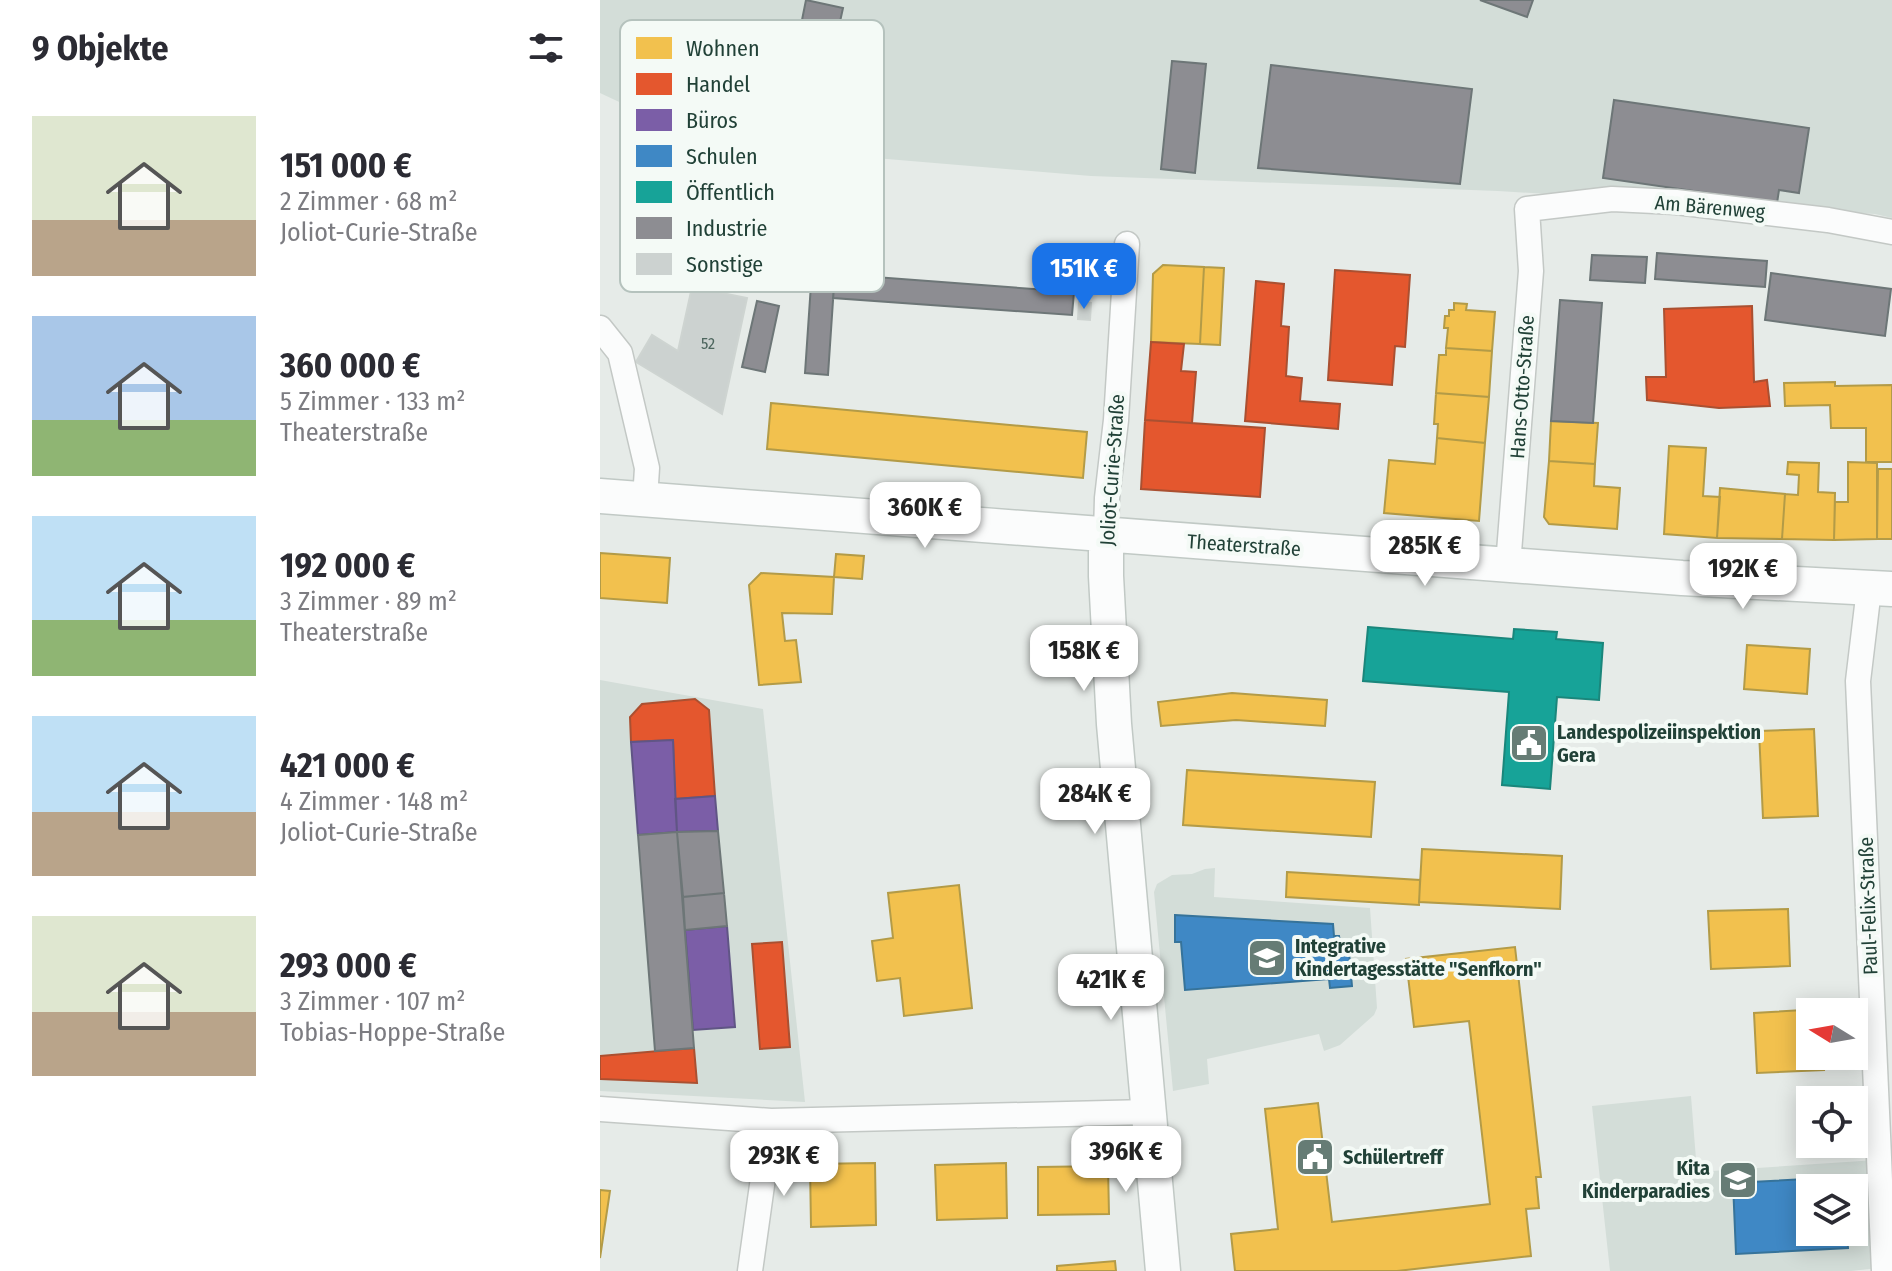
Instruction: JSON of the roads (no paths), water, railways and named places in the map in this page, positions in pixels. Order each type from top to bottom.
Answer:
[{"type":"main road","name":"Theaterstraße","points":[[600,496],[1682,578],[1881,589]]},
{"type":"main road","name":"Joliot-Curie-Straße","points":[[1106,534],[1114,724],[1163,1271]]},
{"type":"street","name":"Am Bärenweg","points":[[1527,209],[1612,199],[1676,202],[1813,218],[1892,232]]},
{"type":"street","name":"Hans-Otto-Straße","points":[[1508,565],[1531,271],[1527,209]]},
{"type":"street","name":"Joliot-Curie-Straße","points":[[1106,534],[1127,244]]},
{"type":"street","points":[[600,328],[620,353],[647,468],[645,499]]},
{"type":"street","name":"Paul-Felix-Straße","points":[[1881,589],[1860,654],[1859,709],[1884,1271]]},
{"type":"street","points":[[600,1109],[771,1121],[1148,1112]]},
{"type":"street","points":[[750,1271],[771,1121]]},
{"type":"place","name":"Landespolizeiinspektion Gera","points":[[1529,743]]},
{"type":"place","name":"Integrative Kindertagesstätte \"Senfkorn\"","points":[[1267,958]]},
{"type":"place","name":"Schülertreff","points":[[1315,1157]]},
{"type":"place","name":"Kita Kinderparadies","points":[[1738,1180]]}]
